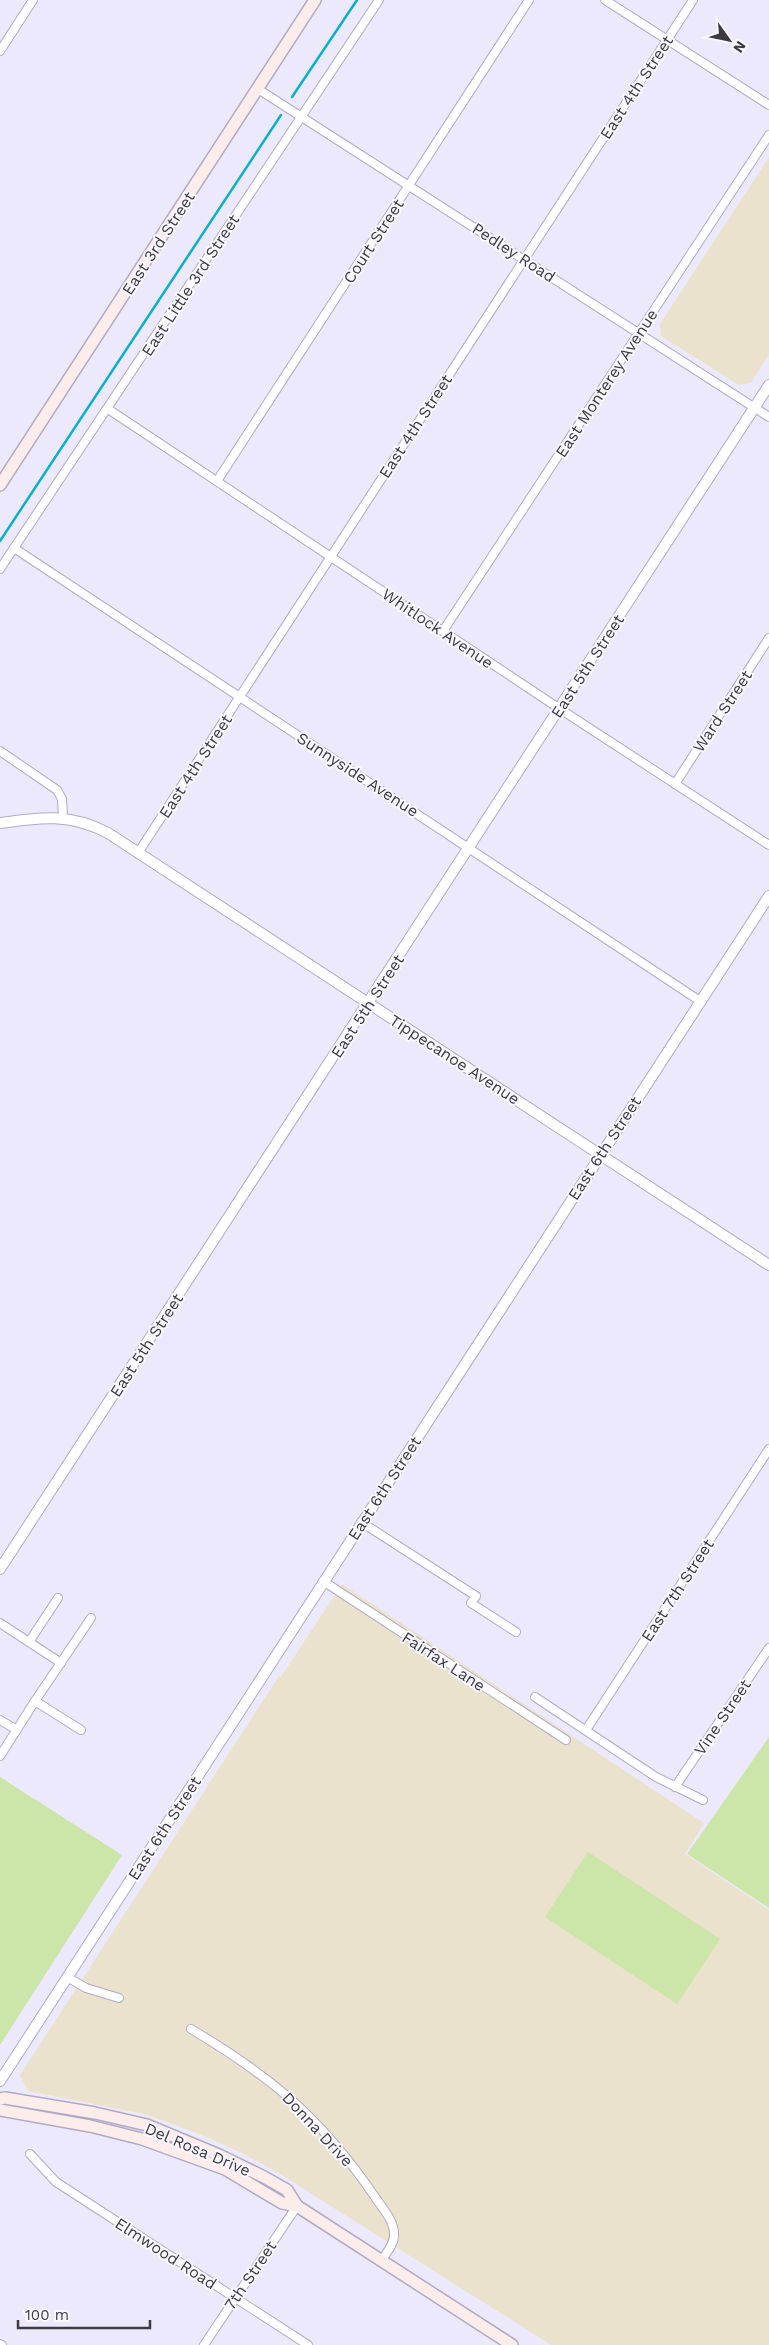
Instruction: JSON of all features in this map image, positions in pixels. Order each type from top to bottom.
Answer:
[{"type":"main road","name":"East 3rd Street","points":[[0,485],[315,0]]},
{"type":"main road","name":"Del Rosa Drive","points":[[0,2099],[5,2098],[95,2113],[147,2125],[210,2151],[264,2177],[287,2190],[296,2206]]},
{"type":"main road","name":"Del Rosa Drive","points":[[0,2110],[90,2126],[142,2139],[225,2169],[282,2203],[296,2206],[512,2345]]},
{"type":"street","points":[[0,51],[33,0]]},
{"type":"street","name":"East Little 3rd Street","points":[[0,569],[379,0]]},
{"type":"street","name":"Court Street","points":[[217,481],[529,0]]},
{"type":"street","points":[[605,0],[769,105]]},
{"type":"street","name":"East 4th Street","points":[[138,853],[693,0]]},
{"type":"street","name":"Pedley Road","points":[[258,89],[409,184],[769,417]]},
{"type":"street","name":"East Monterey Avenue","points":[[443,631],[769,135]]},
{"type":"street","name":"East 5th Street","points":[[0,1569],[769,386]]},
{"type":"street","name":"Whitlock Avenue","points":[[108,409],[560,709],[769,845]]},
{"type":"street","name":"Sunnyside Avenue","points":[[14,548],[470,847],[700,1001]]},
{"type":"street","name":"Ward Street","points":[[675,784],[769,638]]},
{"type":"street","points":[[0,751],[57,790],[62,799],[62,818]]},
{"type":"street","name":"Tippecanoe Avenue","points":[[0,823],[39,818],[62,818],[96,827],[369,1002],[769,1265]]},
{"type":"street","name":"East 6th Street","points":[[0,2081],[769,896]]},
{"type":"street","name":"East 7th Street","points":[[586,1730],[769,1449]]},
{"type":"street","points":[[361,1522],[476,1596],[471,1603],[516,1632]]},
{"type":"street","name":"Fairfax Lane","points":[[323,1581],[566,1740]]},
{"type":"street","points":[[29,1642],[58,1598]]},
{"type":"street","points":[[0,1756],[91,1618]]},
{"type":"street","points":[[0,1623],[61,1663]]},
{"type":"street","name":"Vine Street","points":[[675,1787],[769,1648]]},
{"type":"street","points":[[535,1697],[675,1787],[703,1800]]},
{"type":"street","points":[[35,1701],[81,1730]]},
{"type":"street","points":[[0,1720],[16,1730]]},
{"type":"street","points":[[67,1977],[86,1988],[119,1998]]},
{"type":"street","name":"Donna Drive","points":[[191,2029],[243,2061],[280,2088],[315,2121],[347,2157],[385,2210],[393,2227],[393,2241],[381,2261]]},
{"type":"street","name":"Elmwood Road","points":[[30,2154],[56,2182],[308,2345]]},
{"type":"street","name":"7th Street","points":[[204,2345],[296,2206]]},
{"type":"shaded area","points":[[769,157],[769,354],[751,383],[739,385],[661,336],[660,324]]},
{"type":"shaded area","points":[[342,1584],[704,1823],[685,1854],[769,1910],[769,2345],[551,2345],[277,2172],[242,2153],[195,2132],[144,2114],[28,2091],[20,2075],[279,1676],[281,1677]]},
{"type":"green space","points":[[769,1737],[769,1908],[687,1854]]},
{"type":"green space","points":[[0,1777],[122,1855],[0,2045]]},
{"type":"green space","points":[[588,1852],[720,1939],[677,2004],[545,1917]]},
{"type":"waterway","points":[[292,97],[357,0]]},
{"type":"waterway","points":[[0,541],[281,115]]}]
